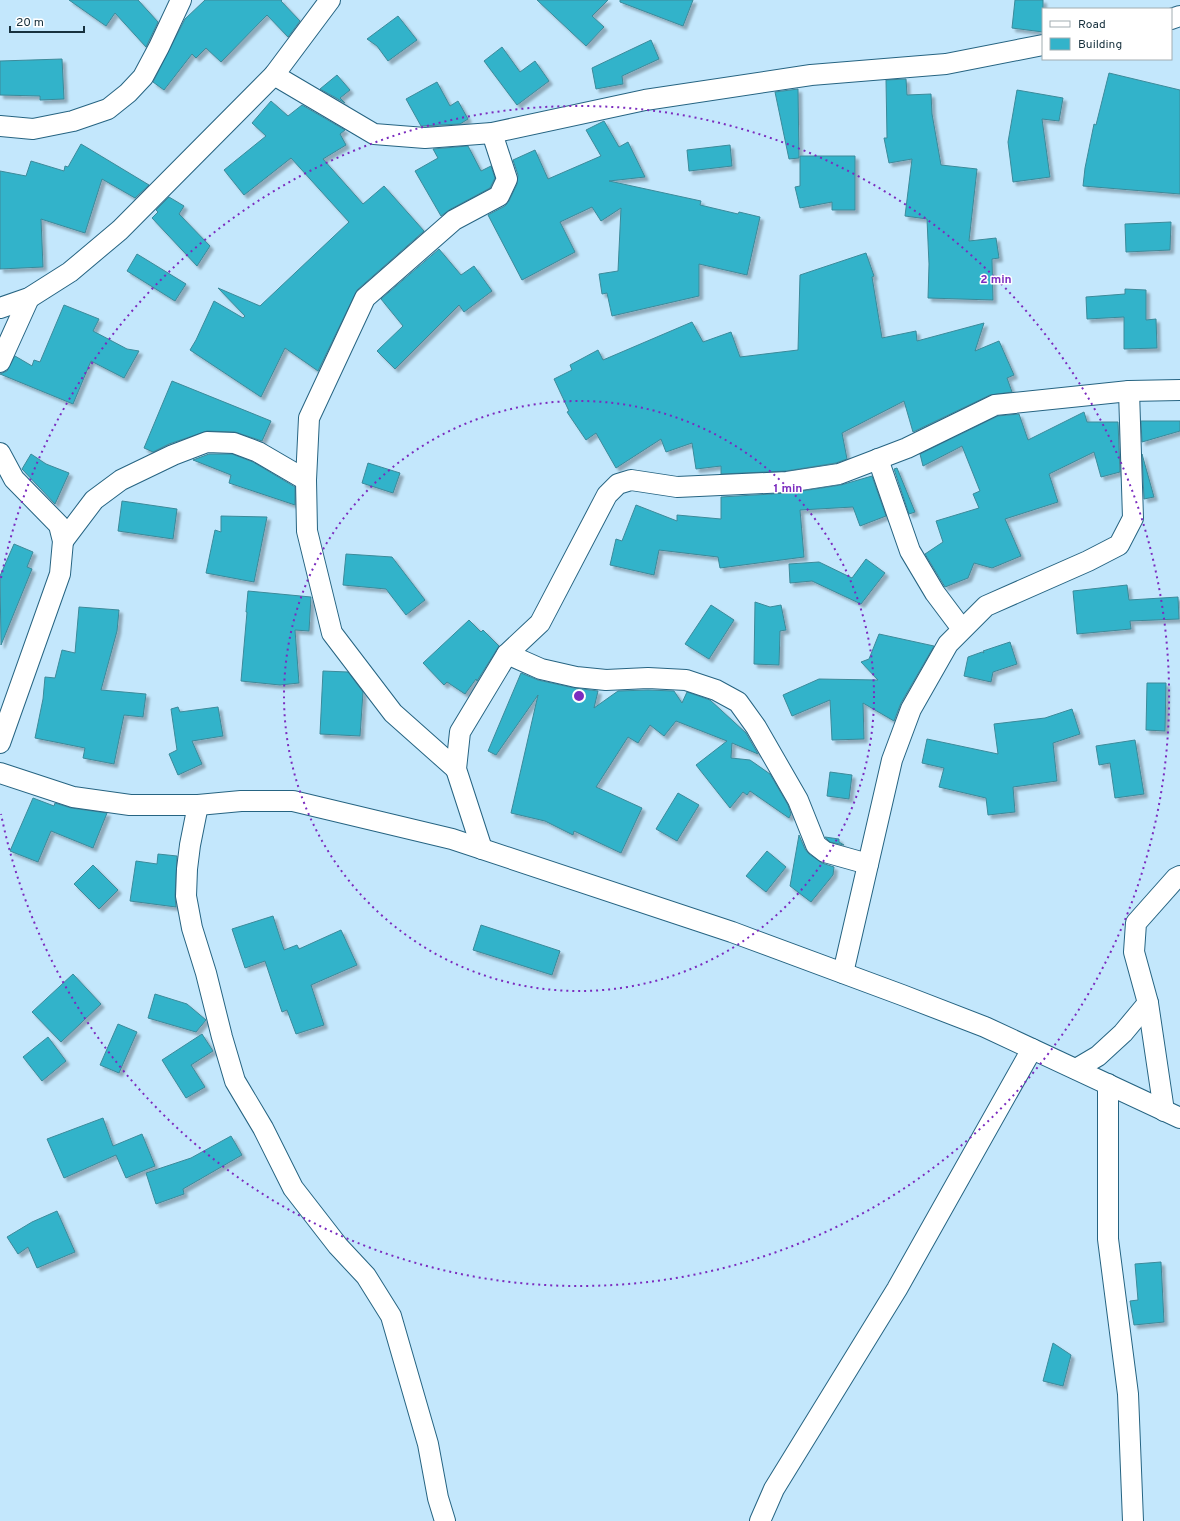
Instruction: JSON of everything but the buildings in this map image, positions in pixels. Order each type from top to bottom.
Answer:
[{"type":"street","points":[[0,126],[33,129],[73,120],[108,109],[128,93],[143,77],[181,0]]},
{"type":"street","points":[[0,308],[29,298],[70,272],[120,230],[274,74],[330,0]]},
{"type":"street","points":[[274,74],[374,134],[425,138],[492,132],[645,100],[811,75],[946,64],[1042,45]]},
{"type":"street","points":[[456,769],[393,713],[332,633],[307,531],[306,480],[310,418],[365,298],[454,220],[499,196],[507,179],[492,132]]},
{"type":"street","points":[[0,362],[29,298]]},
{"type":"street","points":[[482,848],[456,769],[460,732],[507,654],[540,623],[607,495],[618,484],[631,480],[677,487],[787,482],[839,474],[907,448],[995,405],[1129,391],[1180,390]]},
{"type":"street","points":[[843,973],[892,760],[911,709],[948,644],[986,606],[1088,561],[1119,545],[1132,518],[1129,391]]},
{"type":"street","points":[[63,541],[94,500],[121,480],[173,455],[207,442],[234,443],[258,452],[306,480]]},
{"type":"street","points":[[0,452],[14,479],[59,525],[63,541],[60,574],[0,743]]},
{"type":"street","points":[[878,460],[910,551],[935,593],[962,629]]},
{"type":"street","points":[[507,654],[541,669],[576,677],[606,680],[648,678],[686,680],[716,690],[738,702],[756,727],[798,800],[816,845],[825,852],[868,864]]},
{"type":"street","points":[[0,773],[73,797],[130,805],[198,805],[241,801],[292,802],[452,839],[732,932],[985,1027],[1172,1114]]},
{"type":"street","points":[[198,805],[190,845],[186,896],[192,928],[206,973],[235,1081],[263,1128],[292,1188],[338,1246],[366,1276],[391,1316],[428,1444],[438,1498],[445,1521]]},
{"type":"street","points":[[1172,1114],[1148,1003],[1134,952],[1136,923],[1176,878],[1180,876]]},
{"type":"street","points":[[1076,1069],[1098,1056],[1123,1033],[1148,1003]]},
{"type":"street","points":[[760,1521],[774,1488],[897,1289],[1032,1049]]},
{"type":"street","points":[[1108,1084],[1108,1239],[1128,1394],[1133,1521]]}]
